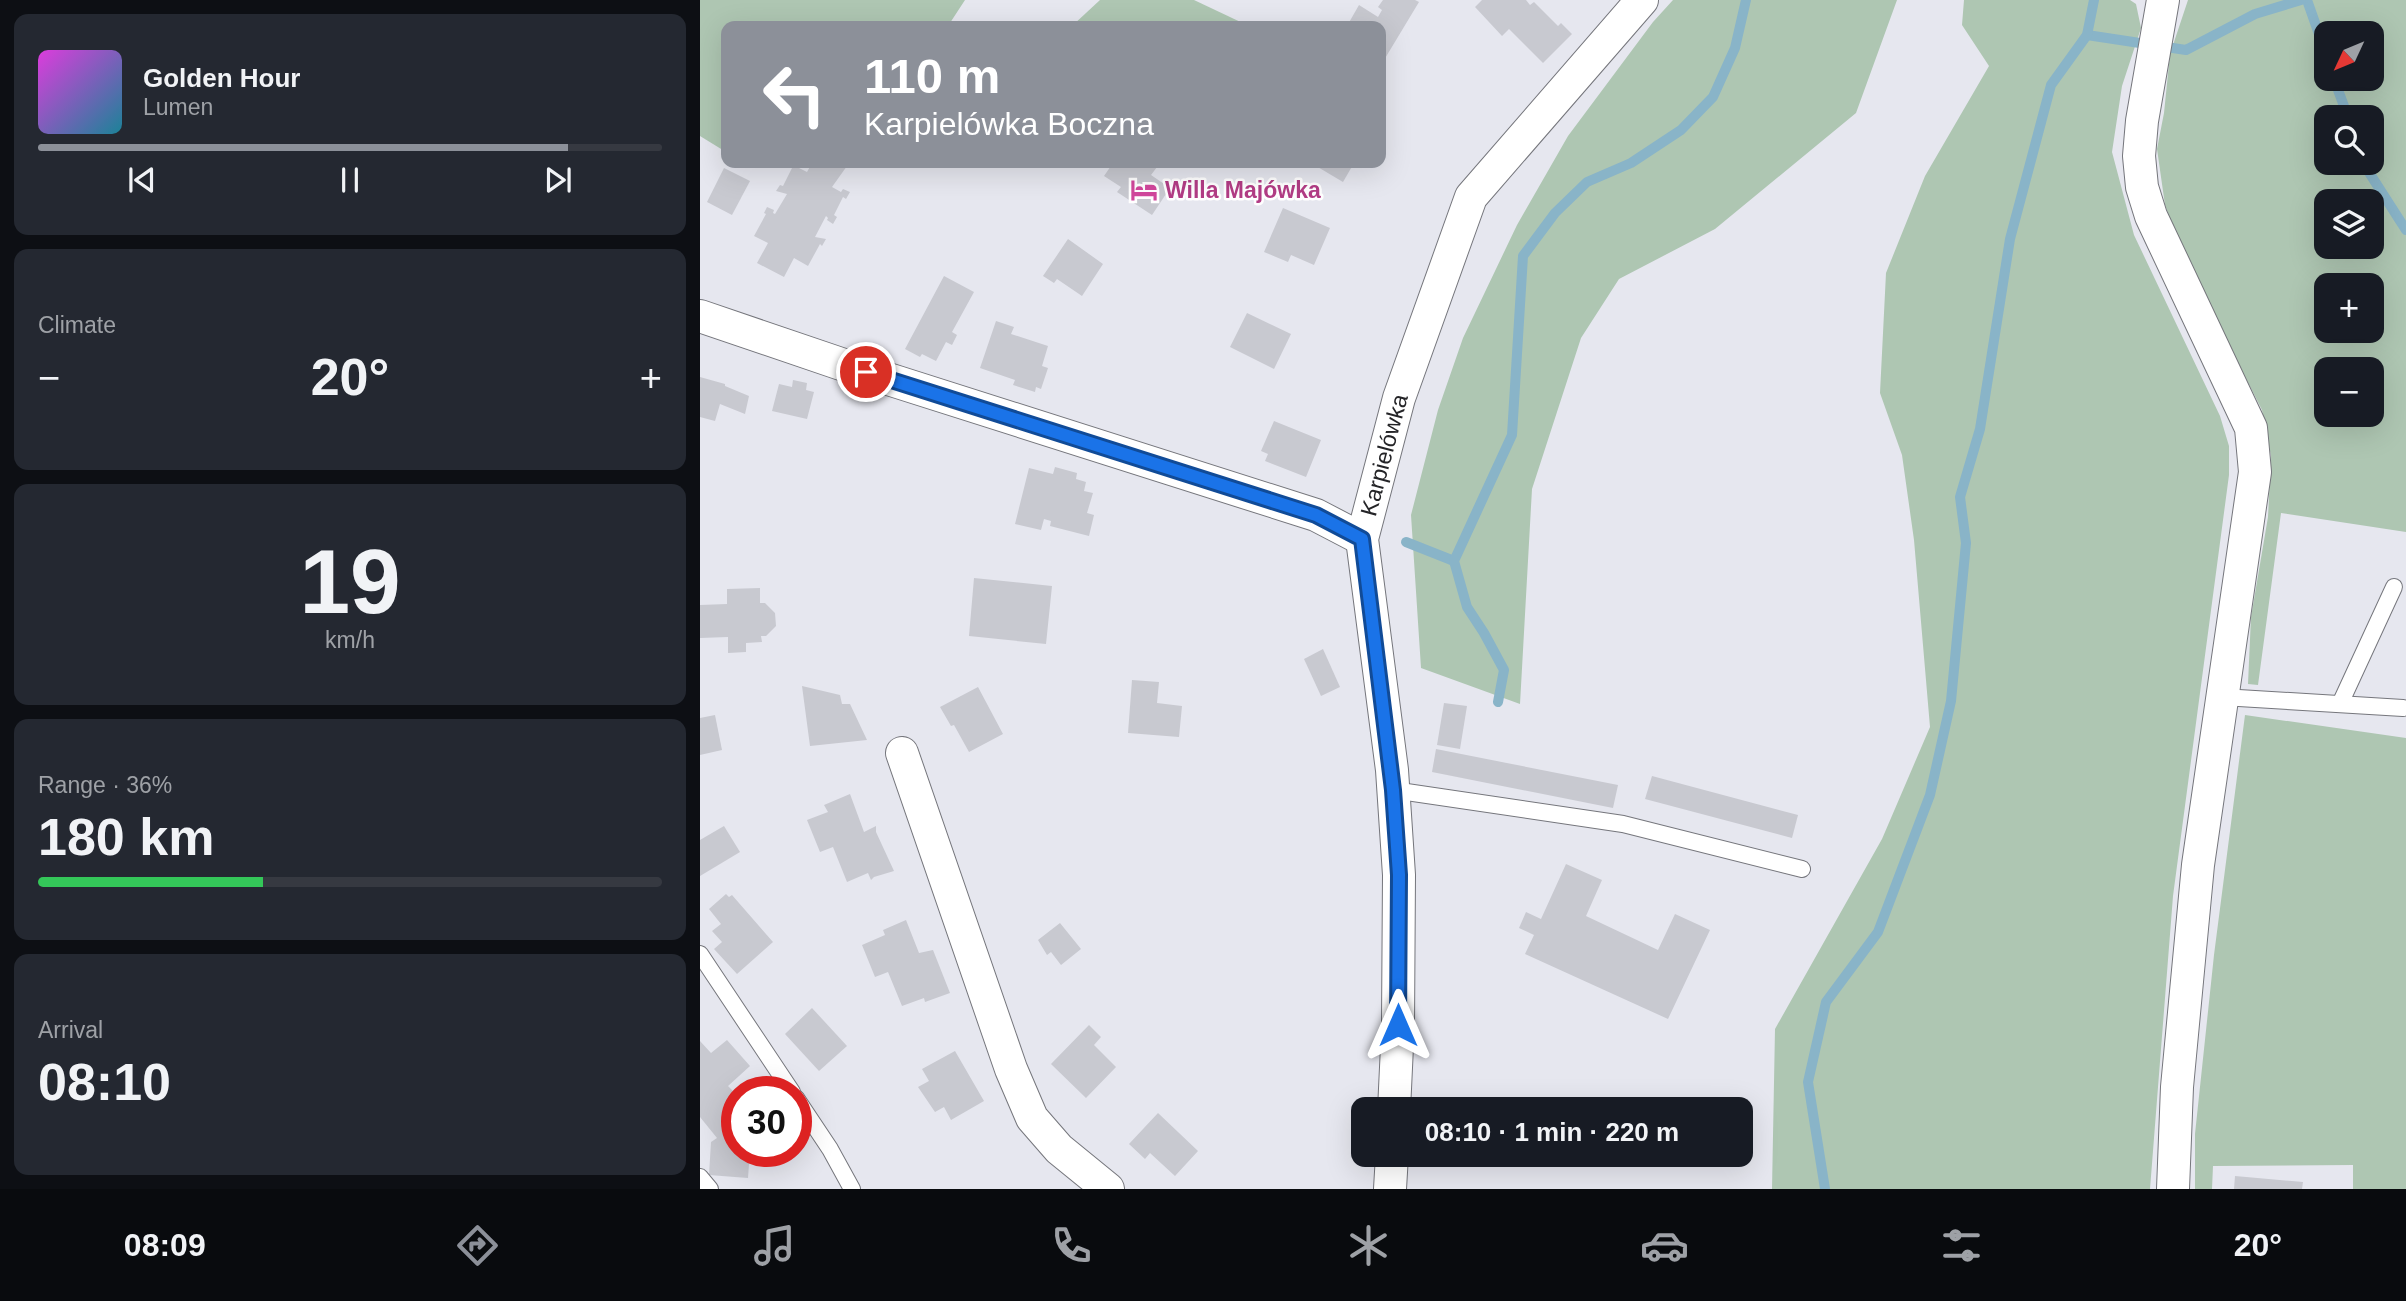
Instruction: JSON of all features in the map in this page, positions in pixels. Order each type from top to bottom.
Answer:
[{"type":"street","name":"Karpielówka","points":[[1395,1097],[1399,875],[1393,790],[1362,539],[1399,398],[1471,197],[1642,0]]},
{"type":"street","points":[[2163,0],[2142,121],[2139,156],[2142,187],[2151,216],[2251,428],[2255,472],[2197,865],[2178,1087],[2173,1189]]},
{"type":"street","points":[[700,316],[841,364],[1316,515],[1362,539]]},
{"type":"street","points":[[902,753],[1011,1069],[1032,1118],[1059,1149],[1108,1189]]},
{"type":"street","points":[[1390,1189],[1391,1167]]},
{"type":"lane","points":[[2340,704],[2394,587]]},
{"type":"lane","points":[[2222,696],[2403,708]]},
{"type":"lane","points":[[1393,790],[1623,824],[1802,869]]},
{"type":"lane","points":[[700,954],[781,1076]]},
{"type":"lane","points":[[812,1122],[852,1189]]},
{"type":"lane","points":[[700,1177],[710,1189]]},
{"type":"green space","points":[[700,0],[965,0],[951,21],[721,21],[721,149],[700,136]]},
{"type":"green space","points":[[1100,0],[1194,0],[1238,21],[1077,21]]},
{"type":"green space","points":[[1673,0],[1897,0],[1856,113],[1715,229],[1619,279],[1581,338],[1532,489],[1520,704],[1421,668],[1411,515],[1438,410],[1463,338],[1517,225],[1568,136],[1653,22]]},
{"type":"green space","points":[[1964,0],[2130,0],[2136,4],[2141,28],[2122,86],[2112,152],[2134,235],[2220,416],[2229,446],[2229,475],[2173,896],[2150,1189],[1772,1189],[1775,1029],[1882,839],[1930,727],[1914,540],[1902,455],[1880,393],[1886,273],[1925,176],[1989,66],[1962,25]]},
{"type":"green space","points":[[2188,0],[2406,0],[2406,532],[2281,513],[2258,685],[2248,684],[2251,617],[2268,517],[2271,456],[2262,410],[2182,252],[2165,205],[2157,149],[2170,54]]},
{"type":"green space","points":[[2245,715],[2406,738],[2406,1189],[2353,1189],[2353,1165],[2213,1166],[2212,1189],[2195,1189],[2195,1134],[2214,955]]},
{"type":"building","points":[[1383,0],[1419,2],[1386,57],[1386,21],[1350,21],[1359,5],[1378,17],[1382,10],[1378,7]]},
{"type":"building","points":[[1482,0],[1526,0],[1530,5],[1534,2],[1558,26],[1561,23],[1572,34],[1543,63],[1509,29],[1502,36],[1475,7]]},
{"type":"building","points":[[724,168],[750,181],[732,215],[707,202]]},
{"type":"building","points":[[792,168],[807,172],[809,168],[846,168],[832,187],[841,192],[843,189],[850,192],[846,199],[843,197],[834,215],[837,217],[833,224],[826,216],[815,237],[826,239],[822,246],[820,244],[808,266],[794,258],[784,277],[757,263],[768,243],[754,236],[767,207],[774,210],[775,214],[787,194],[776,191],[780,185],[783,186]]},
{"type":"building","name":"Willa Majówka","points":[[1110,168],[1156,168],[1151,175],[1170,188],[1152,215],[1117,192],[1121,187],[1104,176]]},
{"type":"building","points":[[1319,168],[1351,168],[1343,182]]},
{"type":"building","points":[[1283,208],[1330,228],[1314,265],[1291,255],[1288,262],[1264,252]]},
{"type":"building","points":[[1068,239],[1103,264],[1082,296],[1057,279],[1054,283],[1043,276]]},
{"type":"building","points":[[944,276],[974,292],[952,332],[957,335],[952,345],[946,342],[936,361],[905,349]]},
{"type":"building","points":[[1247,313],[1291,334],[1274,369],[1230,347]]},
{"type":"building","points":[[996,321],[1014,327],[1011,334],[1048,346],[1042,366],[1048,368],[1041,389],[1036,387],[1035,392],[1013,385],[1015,380],[980,368]]},
{"type":"building","points":[[700,377],[725,384],[749,396],[745,414],[720,404],[715,421],[700,417]]},
{"type":"building","points":[[793,380],[807,383],[806,390],[814,392],[807,419],[772,411],[779,384],[792,387]]},
{"type":"building","points":[[1274,421],[1321,440],[1306,477],[1265,461],[1268,454],[1261,451]]},
{"type":"building","points":[[1055,467],[1077,473],[1076,479],[1086,482],[1084,491],[1093,493],[1087,513],[1094,515],[1089,536],[1050,526],[1051,521],[1044,519],[1041,530],[1015,524],[1029,468],[1053,474]]},
{"type":"building","points":[[974,578],[1052,586],[1046,644],[969,636]]},
{"type":"building","points":[[760,588],[760,603],[765,603],[775,613],[776,626],[766,636],[761,636],[762,642],[746,643],[746,652],[728,653],[728,637],[700,638],[700,605],[727,604],[727,589]]},
{"type":"building","points":[[1323,649],[1340,687],[1321,696],[1304,659]]},
{"type":"building","points":[[1132,680],[1159,682],[1157,703],[1182,706],[1179,737],[1128,733]]},
{"type":"building","points":[[802,686],[840,695],[842,704],[850,704],[867,740],[810,746]]},
{"type":"building","points":[[978,687],[1003,734],[969,752],[940,707]]},
{"type":"building","points":[[1444,703],[1467,706],[1460,749],[1437,745]]},
{"type":"building","points":[[715,715],[722,750],[700,755],[700,718]]},
{"type":"building","points":[[1436,749],[1618,785],[1613,808],[1432,772]]},
{"type":"building","points":[[1652,776],[1798,815],[1792,838],[1645,799]]},
{"type":"building","points":[[850,794],[864,832],[876,826],[876,832],[894,871],[871,880],[868,873],[847,882],[833,847],[820,852],[807,820],[828,812],[824,805]]},
{"type":"building","points":[[724,826],[740,852],[700,876],[700,840]]},
{"type":"building","points":[[1566,864],[1602,880],[1586,916],[1658,950],[1675,914],[1710,930],[1668,1019],[1525,954],[1534,935],[1519,928],[1526,912],[1541,919]]},
{"type":"building","points":[[726,894],[729,897],[732,895],[773,942],[737,974],[714,949],[722,942],[712,931],[721,924],[709,909]]},
{"type":"building","points":[[906,920],[919,953],[933,950],[950,993],[925,1002],[924,998],[902,1006],[888,972],[875,977],[862,945],[885,935],[883,930]]},
{"type":"building","points":[[1060,923],[1081,949],[1061,965],[1051,952],[1047,955],[1038,940]]},
{"type":"building","points":[[812,1008],[847,1046],[819,1071],[785,1034]]},
{"type":"building","points":[[1089,1025],[1101,1037],[1094,1045],[1116,1067],[1086,1098],[1051,1064]]},
{"type":"building","points":[[727,1040],[750,1066],[739,1076],[721,1076],[721,1167],[749,1167],[748,1178],[709,1175],[711,1142],[717,1138],[700,1117],[700,1041],[711,1053]]},
{"type":"building","points":[[955,1051],[984,1101],[951,1120],[944,1107],[935,1112],[918,1087],[929,1081],[922,1069]]},
{"type":"building","points":[[1158,1113],[1198,1151],[1175,1176],[1150,1153],[1145,1159],[1129,1144]]},
{"type":"building","points":[[2235,1176],[2303,1182],[2302,1189],[2234,1189]]},
{"type":"waterway","points":[[1498,702],[1504,670],[1467,607],[1454,561],[1512,435],[1523,256],[1555,213],[1587,182],[1631,163],[1681,130],[1713,97],[1735,48],[1746,0]]},
{"type":"waterway","points":[[1825,1189],[1808,1082],[1826,1002],[1878,932],[1930,795],[1951,701],[1966,543],[1960,497],[1980,429],[2010,239],[2051,85],[2087,35],[2094,0]]},
{"type":"waterway","points":[[2087,35],[2186,50],[2255,14],[2301,0]]},
{"type":"waterway","points":[[2307,0],[2314,21]]},
{"type":"waterway","points":[[2338,91],[2344,105]]},
{"type":"waterway","points":[[2371,175],[2406,230]]},
{"type":"waterway","points":[[1406,542],[1454,561]]},
{"type":"place","name":"Willa Majówka","points":[[1144,190]]},
{"type":"route","points":[[866,372],[1316,515],[1362,539],[1392,770],[1399,875],[1398,1025]]}]
